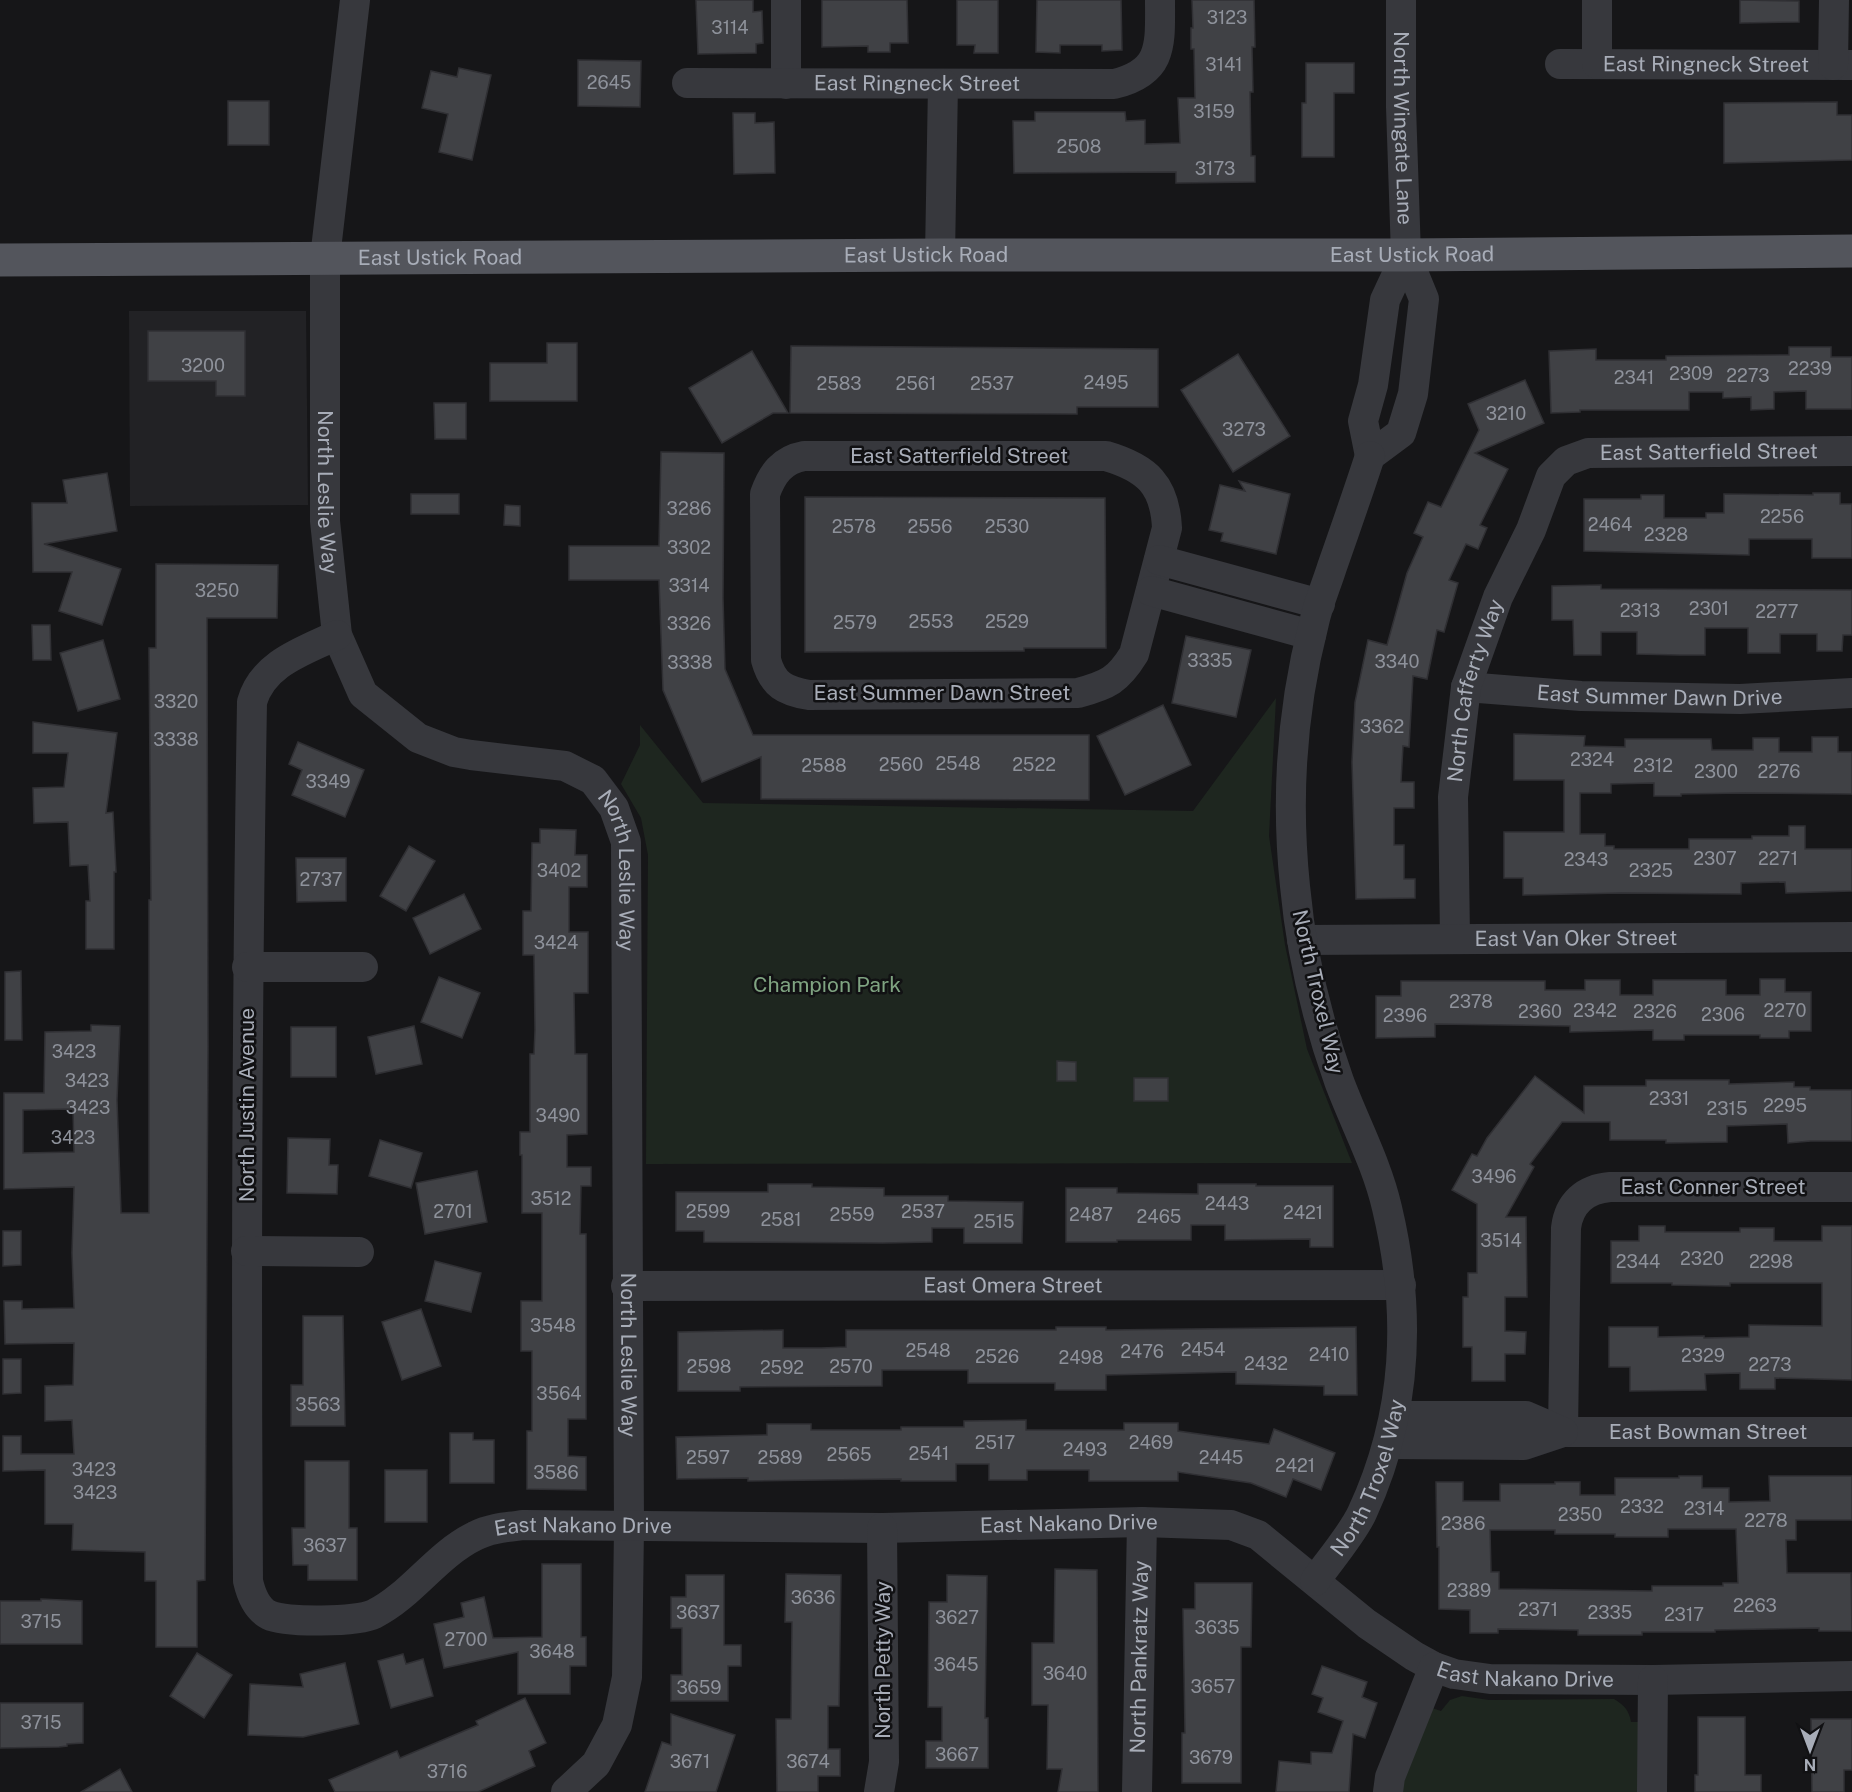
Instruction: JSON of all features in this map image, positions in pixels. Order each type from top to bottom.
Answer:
[{"type":"main road","name":"East Ustick Road","points":[[0,260],[1406,255],[1852,251]]},
{"type":"street","name":"North Leslie Way","points":[[355,0],[325,258],[325,521],[337,635],[363,694],[418,738],[454,752],[565,766],[593,780],[614,808],[626,842],[626,1286],[629,1527],[627,1677],[617,1725],[596,1764],[566,1792]]},
{"type":"street","points":[[786,0],[786,84]]},
{"type":"street","name":"East Ringneck Street","points":[[687,84],[1114,84],[1131,80],[1143,73],[1154,59],[1160,40],[1160,0]]},
{"type":"street","name":"North Wingate Lane","points":[[1401,0],[1401,107],[1406,255]]},
{"type":"street","points":[[1597,0],[1597,64]]},
{"type":"street","points":[[1834,0],[1843,65]]},
{"type":"street","name":"East Ringneck Street","points":[[1560,64],[1843,65]]},
{"type":"street","points":[[940,255],[942,84]]},
{"type":"street","points":[[1370,456],[1401,433],[1413,394],[1424,299],[1406,255]]},
{"type":"street","name":"North Troxel Way","points":[[1315,1581],[1361,1516],[1392,1430],[1403,1352],[1401,1285],[1387,1207],[1339,1081],[1321,1023],[1302,940],[1294,875],[1292,778],[1298,704],[1311,635],[1370,456],[1363,421],[1373,385],[1385,300],[1406,255]]},
{"type":"street","name":"East Satterfield Street","points":[[1566,460],[1588,453],[1852,452]]},
{"type":"street","name":"East Satterfield Street","points":[[776,682],[766,660],[765,494],[776,470],[794,458],[804,456],[1106,456],[1125,461],[1144,471],[1159,492],[1166,511],[1167,528],[1159,560]]},
{"type":"street","name":"North Cafferty Way","points":[[1455,939],[1453,798],[1466,687],[1498,597],[1531,530],[1551,476],[1566,460]]},
{"type":"street","points":[[1311,635],[1151,591],[1159,560],[1320,604]]},
{"type":"street","name":"East Summer Dawn Street","points":[[776,682],[791,692],[809,695],[1078,693],[1109,683],[1124,671],[1134,654],[1151,591]]},
{"type":"street","name":"North Justin Avenue","points":[[268,1615],[252,1596],[248,1581],[246,1251],[252,702],[260,682],[278,665],[337,635]]},
{"type":"street","name":"East Summer Dawn Drive","points":[[1466,687],[1604,697],[1740,699],[1852,693]]},
{"type":"street","name":"East Van Oker Street","points":[[1302,940],[1852,937]]},
{"type":"street","points":[[248,967],[363,967]]},
{"type":"street","name":"East Conner Street","points":[[1563,1432],[1566,1228],[1570,1210],[1577,1200],[1597,1188],[1610,1187],[1852,1187]]},
{"type":"street","points":[[246,1251],[359,1252]]},
{"type":"street","name":"East Omera Street","points":[[626,1286],[1401,1285]]},
{"type":"street","name":"East Bowman Street","points":[[1392,1430],[1526,1416],[1563,1432],[1852,1432]]},
{"type":"street","name":"East Nakano Drive","points":[[268,1615],[284,1619],[363,1619],[389,1605],[450,1551],[465,1541],[477,1534],[499,1528],[524,1525],[882,1528],[1142,1522],[1231,1525],[1258,1535],[1366,1624],[1414,1656],[1434,1667],[1454,1674],[1490,1679],[1653,1680],[1852,1676]]},
{"type":"street","name":"North Pankratz Way","points":[[1137,1792],[1142,1522]]},
{"type":"street","name":"North Petty Way","points":[[879,1792],[884,1762],[882,1528]]},
{"type":"street","points":[[1388,1792],[1390,1777],[1434,1667]]},
{"type":"street","points":[[1652,1792],[1653,1680]]},
{"type":"shaded area","points":[[129,311],[306,311],[308,505],[130,506]]},
{"type":"green space","name":"Champion Park","points":[[1276,698],[1269,836],[1285,945],[1307,1049],[1352,1163],[646,1164],[648,855],[641,818],[621,784],[640,745],[640,725],[703,803],[1193,811]]},
{"type":"green space","points":[[1462,1696],[1489,1700],[1614,1699],[1626,1708],[1631,1722],[1638,1722],[1639,1792],[1401,1792],[1402,1780],[1432,1708],[1441,1711],[1450,1700]]},
{"type":"building","points":[[696,0],[753,0],[753,12],[762,11],[763,43],[756,44],[756,53],[698,54]]},
{"type":"building","points":[[822,0],[907,0],[908,43],[890,43],[890,52],[868,52],[868,46],[822,47]]},
{"type":"building","points":[[957,0],[998,0],[998,53],[974,53],[975,45],[957,45]]},
{"type":"building","points":[[1037,0],[1121,0],[1122,50],[1102,51],[1102,45],[1060,45],[1060,53],[1036,52]]},
{"type":"building","points":[[1192,0],[1254,0],[1255,47],[1252,47],[1253,92],[1250,92],[1251,156],[1255,156],[1255,182],[1176,183],[1176,172],[1014,173],[1013,121],[1035,121],[1035,112],[1125,112],[1126,121],[1145,120],[1145,144],[1180,143],[1178,98],[1195,98],[1194,49],[1191,49]]},
{"type":"building","points":[[1740,0],[1799,1],[1799,22],[1740,23]]},
{"type":"building","points":[[578,60],[641,61],[640,107],[578,106]]},
{"type":"building","points":[[1306,63],[1354,63],[1354,93],[1334,93],[1334,157],[1302,157],[1302,103],[1306,103]]},
{"type":"building","points":[[459,68],[491,75],[472,160],[439,152],[448,114],[422,108],[431,71],[457,77]]},
{"type":"building","points":[[228,101],[269,101],[269,145],[228,145]]},
{"type":"building","points":[[1837,102],[1837,115],[1852,115],[1852,160],[1724,163],[1724,103]]},
{"type":"building","points":[[733,113],[755,113],[755,123],[774,122],[775,173],[734,174]]},
{"type":"building","points":[[148,331],[245,331],[245,396],[216,396],[216,381],[148,381]]},
{"type":"building","points":[[547,343],[577,343],[577,401],[490,401],[490,363],[547,363]]},
{"type":"building","points":[[791,346],[1158,349],[1158,407],[1077,407],[1077,414],[790,413]]},
{"type":"building","points":[[1789,347],[1831,347],[1831,357],[1852,357],[1852,409],[1806,409],[1806,391],[1774,392],[1774,409],[1751,410],[1751,397],[1723,398],[1723,392],[1689,392],[1689,410],[1580,410],[1580,412],[1551,413],[1549,351],[1596,349],[1596,360],[1666,360],[1666,356],[1789,355]]},
{"type":"building","points":[[752,351],[788,413],[773,413],[722,443],[689,388]]},
{"type":"building","points":[[1238,354],[1290,436],[1233,472],[1181,390]]},
{"type":"building","points":[[1525,380],[1544,423],[1475,453],[1508,469],[1480,525],[1487,528],[1478,549],[1466,544],[1449,580],[1458,583],[1444,632],[1437,630],[1427,679],[1413,676],[1409,747],[1403,746],[1401,782],[1414,782],[1414,808],[1394,808],[1394,845],[1404,845],[1404,879],[1415,879],[1415,898],[1356,899],[1352,762],[1355,702],[1368,640],[1387,645],[1407,573],[1423,537],[1414,533],[1428,502],[1441,507],[1479,430],[1468,404]]},
{"type":"building","points":[[434,403],[466,403],[466,439],[435,439]]},
{"type":"building","points":[[661,452],[724,453],[725,669],[753,735],[1089,735],[1089,800],[761,799],[761,757],[702,782],[663,690],[659,580],[569,580],[569,546],[659,546]]},
{"type":"building","points":[[107,473],[117,531],[44,544],[121,569],[102,625],[59,611],[72,572],[33,572],[32,503],[67,503],[63,480]]},
{"type":"building","points":[[1239,481],[1290,494],[1276,554],[1221,541],[1223,533],[1209,530],[1220,485],[1245,491]]},
{"type":"building","points":[[1813,493],[1840,493],[1840,504],[1852,504],[1852,558],[1812,558],[1812,539],[1749,539],[1749,555],[1584,551],[1584,499],[1641,499],[1641,495],[1664,495],[1664,518],[1706,518],[1706,513],[1724,513],[1724,494],[1813,495]]},
{"type":"building","points":[[411,494],[459,494],[459,514],[411,514]]},
{"type":"building","points":[[805,497],[1105,498],[1106,648],[1024,648],[1024,651],[805,652]]},
{"type":"building","points":[[505,505],[520,506],[520,526],[504,525]]},
{"type":"building","points":[[156,564],[278,565],[277,618],[207,618],[208,1046],[205,1580],[197,1581],[197,1647],[156,1647],[156,1581],[145,1581],[145,1552],[72,1550],[73,1524],[45,1524],[45,1470],[3,1471],[3,1436],[21,1436],[21,1454],[74,1454],[72,1420],[45,1421],[45,1386],[73,1385],[74,1343],[5,1344],[4,1301],[22,1301],[22,1309],[74,1308],[72,1253],[74,1187],[4,1189],[4,1093],[44,1093],[45,1032],[91,1031],[91,1025],[120,1026],[117,1100],[121,1213],[149,1213],[149,900],[151,900],[149,648],[156,648]],"holes":[[[73,1109],[74,1152],[23,1153],[23,1110]]]},
{"type":"building","points":[[1601,585],[1601,589],[1852,590],[1852,635],[1843,635],[1842,651],[1817,651],[1817,634],[1780,634],[1780,653],[1748,653],[1748,628],[1705,628],[1705,655],[1679,655],[1637,654],[1637,632],[1601,632],[1601,655],[1574,655],[1573,620],[1552,620],[1552,586]]},
{"type":"building","points":[[32,625],[50,625],[51,660],[33,660]]},
{"type":"building","points":[[1186,636],[1251,650],[1236,717],[1172,703]]},
{"type":"building","points":[[103,640],[120,699],[78,711],[60,653]]},
{"type":"building","points":[[1163,705],[1191,765],[1125,795],[1097,736]]},
{"type":"building","points":[[33,722],[117,733],[106,813],[113,812],[116,872],[114,872],[114,949],[86,949],[86,901],[90,901],[88,865],[70,866],[68,822],[34,823],[33,788],[64,787],[68,753],[33,753]]},
{"type":"building","points":[[1514,734],[1585,736],[1584,746],[1625,747],[1625,739],[1711,739],[1712,750],[1753,750],[1753,738],[1779,738],[1779,752],[1812,752],[1812,737],[1838,737],[1838,752],[1852,752],[1852,794],[1744,793],[1654,796],[1654,783],[1611,784],[1611,793],[1580,793],[1580,834],[1605,834],[1605,846],[1614,846],[1614,849],[1689,849],[1689,839],[1752,839],[1752,836],[1789,836],[1789,826],[1805,826],[1805,849],[1852,849],[1852,891],[1786,893],[1785,882],[1741,883],[1741,894],[1523,895],[1523,878],[1504,878],[1504,832],[1564,832],[1564,780],[1514,780]]},
{"type":"building","points":[[298,742],[364,770],[345,817],[292,795],[302,770],[289,764]]},
{"type":"building","points":[[540,829],[576,830],[575,855],[587,855],[587,887],[569,887],[569,932],[588,932],[588,993],[574,993],[575,1054],[587,1054],[587,1134],[567,1135],[567,1167],[591,1167],[591,1186],[581,1186],[580,1234],[586,1234],[586,1419],[568,1419],[568,1456],[586,1457],[586,1490],[527,1489],[527,1431],[532,1431],[532,1351],[521,1351],[521,1301],[542,1301],[542,1213],[522,1213],[520,1132],[530,1132],[530,1054],[534,1054],[535,1030],[534,955],[523,955],[523,911],[531,911],[532,843],[540,843]]},
{"type":"building","points":[[409,846],[435,861],[406,911],[380,896]]},
{"type":"building","points":[[296,858],[346,858],[346,901],[297,902]]},
{"type":"building","points":[[464,894],[481,929],[430,954],[413,918]]},
{"type":"building","points":[[21,971],[22,1040],[5,1040],[5,972]]},
{"type":"building","points":[[439,977],[480,993],[462,1038],[421,1022]]},
{"type":"building","points":[[1760,979],[1785,979],[1785,992],[1811,992],[1811,1031],[1789,1031],[1789,1038],[1760,1038],[1760,1035],[1684,1035],[1684,1040],[1653,1040],[1653,1030],[1570,1032],[1570,1026],[1435,1024],[1435,1037],[1376,1038],[1376,996],[1401,996],[1401,981],[1545,981],[1545,990],[1585,990],[1585,980],[1620,980],[1620,995],[1653,995],[1653,980],[1726,980],[1726,995],[1760,995]]},
{"type":"building","points":[[414,1026],[422,1064],[376,1074],[368,1037]]},
{"type":"building","points":[[291,1027],[336,1027],[336,1077],[291,1077]]},
{"type":"building","points":[[1057,1061],[1076,1062],[1076,1081],[1057,1081]]},
{"type":"building","points":[[1535,1076],[1584,1113],[1584,1086],[1646,1086],[1646,1080],[1729,1080],[1729,1084],[1794,1082],[1794,1087],[1810,1087],[1810,1090],[1852,1090],[1852,1141],[1788,1143],[1787,1124],[1727,1126],[1727,1142],[1666,1143],[1666,1140],[1610,1140],[1610,1122],[1562,1122],[1530,1164],[1534,1167],[1506,1217],[1526,1217],[1527,1297],[1505,1297],[1505,1331],[1526,1332],[1525,1354],[1505,1354],[1505,1381],[1472,1381],[1472,1347],[1463,1347],[1463,1297],[1468,1297],[1468,1273],[1477,1273],[1477,1204],[1452,1190],[1472,1154],[1477,1156],[1487,1138]]},
{"type":"building","points":[[1134,1078],[1168,1078],[1168,1101],[1134,1101]]},
{"type":"building","points":[[288,1138],[330,1139],[329,1165],[338,1165],[337,1194],[287,1193]]},
{"type":"building","points":[[380,1140],[422,1153],[411,1188],[369,1176]]},
{"type":"building","points":[[477,1171],[487,1222],[425,1234],[416,1183]]},
{"type":"building","points":[[768,1184],[884,1188],[884,1196],[948,1196],[948,1201],[1023,1202],[1022,1243],[964,1243],[964,1228],[932,1228],[932,1242],[883,1243],[704,1242],[704,1231],[676,1231],[676,1192],[768,1192]]},
{"type":"building","points":[[1198,1184],[1333,1186],[1333,1247],[1310,1247],[1310,1239],[1225,1240],[1225,1225],[1191,1225],[1191,1240],[1066,1242],[1066,1188],[1117,1188],[1117,1193],[1198,1194]]},
{"type":"building","points":[[1639,1226],[1665,1226],[1665,1232],[1740,1232],[1740,1228],[1774,1228],[1774,1241],[1822,1241],[1822,1226],[1852,1226],[1852,1380],[1775,1378],[1775,1389],[1740,1389],[1740,1373],[1705,1374],[1706,1390],[1630,1391],[1630,1367],[1609,1367],[1609,1327],[1658,1327],[1658,1337],[1704,1336],[1704,1338],[1749,1337],[1749,1325],[1822,1326],[1822,1283],[1730,1283],[1730,1286],[1611,1283],[1611,1241],[1639,1241]]},
{"type":"building","points":[[3,1231],[21,1231],[21,1265],[3,1266]]},
{"type":"building","points":[[435,1261],[481,1273],[471,1312],[425,1301]]},
{"type":"building","points":[[421,1309],[441,1366],[402,1380],[382,1322]]},
{"type":"building","points":[[303,1316],[343,1316],[345,1426],[291,1426],[291,1385],[303,1385]]},
{"type":"building","points":[[1056,1327],[1106,1327],[1106,1330],[1356,1327],[1357,1395],[1324,1395],[1324,1386],[1236,1384],[1236,1372],[1106,1375],[1106,1390],[1055,1390],[1055,1383],[968,1383],[968,1370],[882,1370],[882,1386],[740,1387],[740,1391],[678,1391],[678,1332],[783,1330],[783,1348],[821,1348],[846,1347],[846,1330],[1056,1330]]},
{"type":"building","points":[[3,1359],[21,1359],[21,1393],[3,1394]]},
{"type":"building","points":[[1026,1420],[1026,1430],[1124,1430],[1124,1423],[1178,1423],[1178,1431],[1269,1444],[1274,1429],[1335,1453],[1321,1490],[1293,1479],[1286,1497],[1251,1483],[1178,1472],[1178,1481],[1089,1481],[1089,1470],[1027,1470],[1027,1480],[989,1480],[989,1464],[956,1464],[956,1481],[677,1479],[676,1437],[767,1435],[767,1424],[811,1424],[811,1430],[901,1430],[901,1427],[964,1427],[964,1421]]},
{"type":"building","points":[[450,1433],[473,1433],[473,1440],[494,1440],[494,1483],[450,1483]]},
{"type":"building","points":[[305,1461],[349,1461],[349,1528],[357,1528],[357,1580],[308,1580],[308,1565],[293,1565],[292,1528],[305,1528]]},
{"type":"building","points":[[385,1470],[427,1470],[427,1522],[385,1522]]},
{"type":"building","points":[[1679,1476],[1702,1476],[1702,1488],[1729,1488],[1729,1502],[1770,1501],[1769,1476],[1852,1476],[1852,1520],[1796,1520],[1796,1540],[1786,1540],[1787,1573],[1851,1573],[1852,1631],[1819,1631],[1819,1628],[1642,1632],[1642,1635],[1578,1635],[1578,1630],[1498,1629],[1498,1633],[1470,1633],[1470,1610],[1439,1609],[1436,1482],[1463,1482],[1463,1501],[1500,1501],[1500,1484],[1580,1482],[1580,1495],[1615,1495],[1615,1478],[1679,1478]],"holes":[[[1668,1529],[1736,1529],[1738,1583],[1723,1583],[1723,1586],[1652,1586],[1652,1591],[1499,1589],[1499,1572],[1491,1572],[1490,1530],[1555,1530],[1555,1534],[1668,1537]]]},
{"type":"building","points":[[542,1564],[581,1564],[581,1637],[586,1637],[586,1666],[570,1666],[570,1694],[518,1694],[518,1652],[444,1668],[434,1624],[464,1617],[461,1603],[484,1597],[493,1638],[542,1637]]},
{"type":"building","points":[[1055,1569],[1097,1570],[1098,1792],[1058,1792],[1062,1769],[1047,1769],[1048,1705],[1032,1705],[1032,1643],[1054,1643]]},
{"type":"building","points":[[786,1574],[841,1575],[839,1706],[828,1706],[828,1749],[840,1749],[840,1776],[818,1776],[818,1792],[777,1792],[776,1719],[791,1719],[792,1622],[785,1622]]},
{"type":"building","points":[[686,1575],[724,1575],[724,1645],[741,1645],[741,1666],[728,1666],[728,1701],[671,1701],[671,1675],[682,1675],[682,1628],[671,1628],[671,1597],[686,1597]]},
{"type":"building","points":[[947,1575],[987,1576],[985,1718],[988,1718],[988,1768],[926,1768],[926,1741],[942,1741],[942,1707],[928,1707],[929,1602],[947,1602]]},
{"type":"building","points":[[1195,1583],[1252,1583],[1251,1647],[1241,1647],[1241,1783],[1182,1783],[1182,1733],[1185,1733],[1183,1609],[1195,1609]]},
{"type":"building","points":[[41,1599],[82,1601],[82,1644],[0,1644],[0,1601],[41,1601]]},
{"type":"building","points":[[197,1653],[232,1675],[204,1718],[170,1696]]},
{"type":"building","points":[[403,1654],[406,1664],[423,1659],[433,1696],[391,1708],[378,1661]]},
{"type":"building","points":[[345,1663],[359,1724],[303,1737],[248,1735],[250,1684],[303,1687],[300,1674]]},
{"type":"building","points":[[1322,1666],[1367,1682],[1362,1697],[1377,1703],[1365,1738],[1353,1734],[1349,1792],[1276,1792],[1279,1761],[1311,1764],[1311,1752],[1332,1753],[1343,1721],[1318,1712],[1323,1698],[1312,1694]]},
{"type":"building","points":[[525,1698],[546,1743],[529,1751],[535,1766],[478,1792],[335,1792],[329,1780],[397,1751],[400,1758],[478,1725],[476,1721]]},
{"type":"building","points":[[0,1703],[83,1703],[83,1743],[59,1747],[0,1748]]},
{"type":"building","points":[[671,1714],[735,1735],[716,1792],[645,1792],[662,1742],[671,1745]]},
{"type":"building","points":[[1698,1717],[1745,1717],[1745,1775],[1761,1775],[1761,1792],[1695,1792],[1695,1775],[1698,1775]]},
{"type":"building","points":[[1811,1719],[1852,1719],[1852,1770],[1844,1770],[1844,1792],[1812,1792]]},
{"type":"building","points":[[120,1769],[132,1792],[81,1792]]}]
